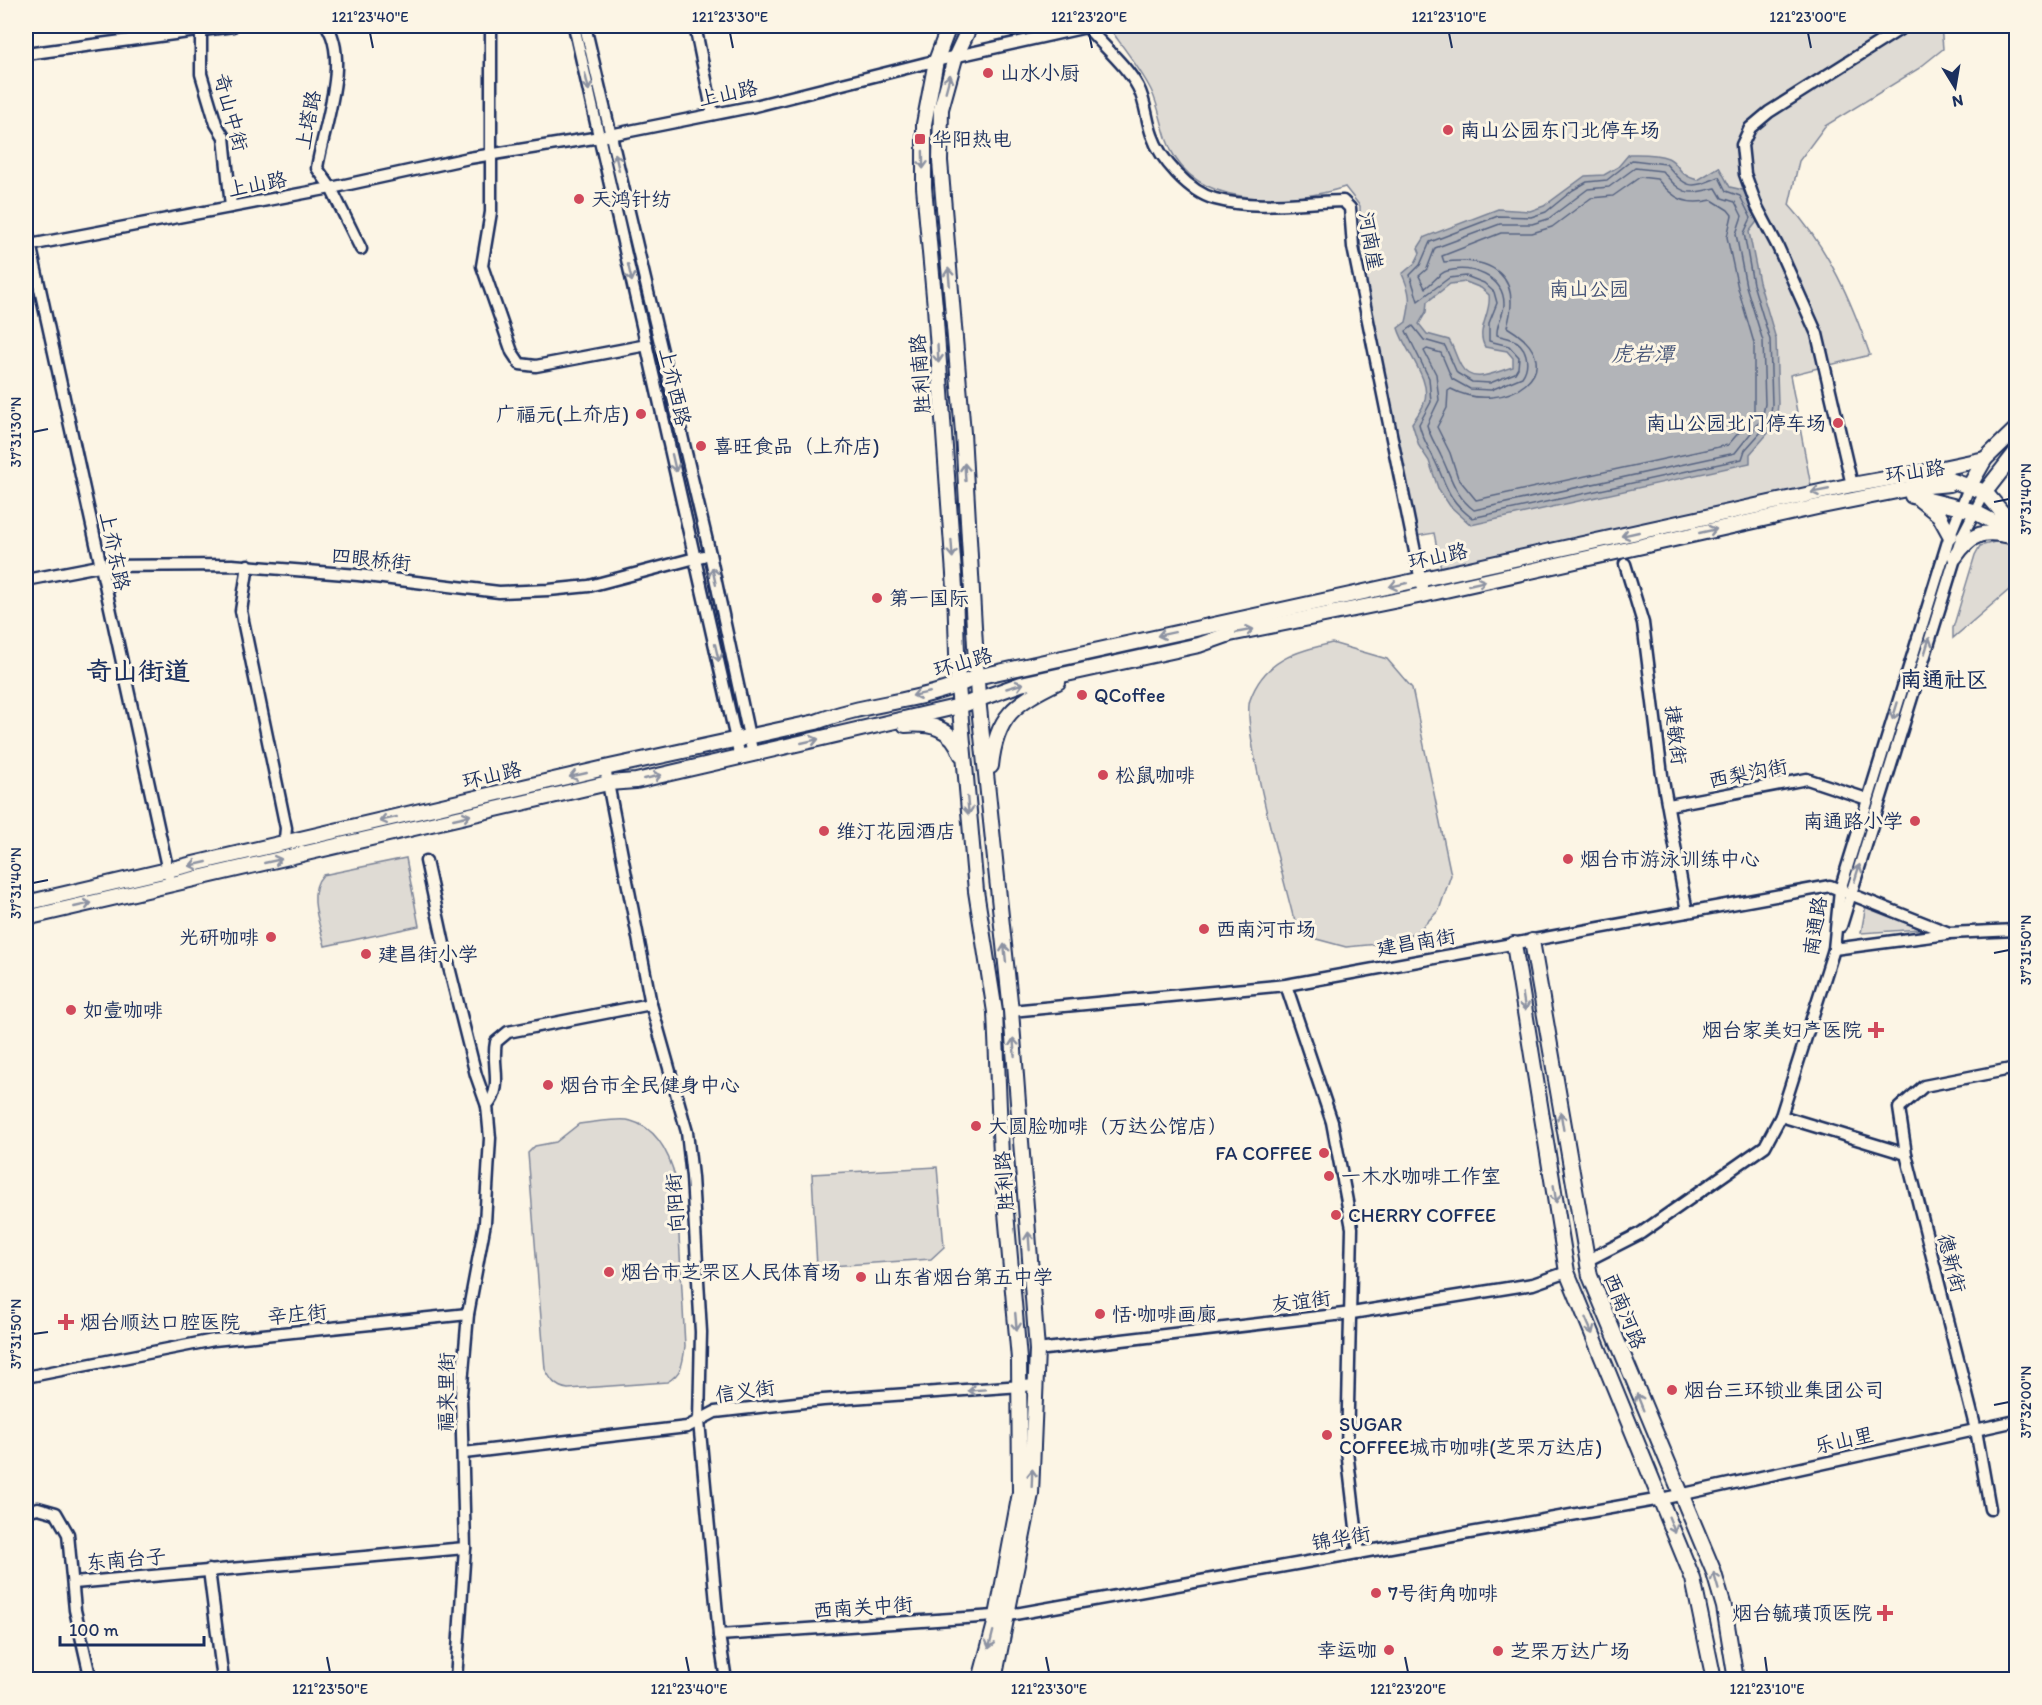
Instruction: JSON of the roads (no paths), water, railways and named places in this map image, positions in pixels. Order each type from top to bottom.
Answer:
[{"type":"main road","points":[[955,58],[970,26]]},
{"type":"main road","points":[[936,61],[946,31]]},
{"type":"main road","name":"胜利南路","points":[[955,58],[941,109],[940,161],[963,433],[976,677]]},
{"type":"main road","name":"胜利南路","points":[[936,61],[924,124],[924,187],[954,577],[958,686]]},
{"type":"main road","points":[[2016,429],[1985,459],[1970,485],[1985,492],[2016,529]]},
{"type":"main road","points":[[1985,492],[2016,452]]},
{"type":"main road","points":[[1919,472],[1985,459]]},
{"type":"main road","name":"环山路","points":[[26,903],[605,768],[816,722],[845,711],[958,686],[976,677],[1852,485],[1919,472],[1970,485]]},
{"type":"main road","name":"环山路","points":[[26,918],[608,783],[636,781],[960,706],[1021,684],[1199,645],[1230,634],[1424,595],[1817,507],[1936,484],[1970,485]]},
{"type":"main road","name":"环山路","points":[[1895,492],[1967,509],[2016,536]]},
{"type":"main road","points":[[1912,496],[1927,503],[1939,515],[1950,535]]},
{"type":"main road","points":[[1955,557],[1965,541],[1975,536],[1997,532],[2016,536]]},
{"type":"main road","points":[[1195,628],[1199,645]]},
{"type":"main road","points":[[988,798],[993,745],[999,727],[1009,712],[1030,696],[1094,669]]},
{"type":"main road","name":"胜利路","points":[[976,677],[1011,1011],[1037,1350],[1031,1494],[1003,1615],[980,1680]]},
{"type":"main road","name":"胜利路","points":[[958,686],[976,891],[995,1012],[1000,1156],[1019,1359],[1020,1493],[994,1680]]},
{"type":"main road","points":[[861,728],[924,724],[938,727],[955,740],[965,767]]},
{"type":"main road","name":"西南河路","points":[[1532,941],[1586,1261],[1680,1495],[1713,1570],[1724,1607],[1736,1680]]},
{"type":"main road","name":"西南河路","points":[[1514,944],[1567,1272],[1693,1579],[1714,1680]]},
{"type":"main road","name":"建昌南街","points":[[995,1012],[1011,1011]]},
{"type":"main road","name":"南通路","points":[[1567,1272],[1586,1261]]},
{"type":"street","points":[[26,54],[201,28],[233,26]]},
{"type":"street","name":"上塔路","points":[[327,26],[334,36],[338,56],[317,168],[331,188],[361,249]]},
{"type":"street","points":[[491,26],[491,212],[482,266],[504,334],[520,364],[536,366],[647,345]]},
{"type":"street","name":"上夼西路","points":[[574,26],[605,136],[710,554],[747,756]]},
{"type":"street","name":"上夼西路","points":[[585,26],[647,345],[697,558],[743,737]]},
{"type":"street","points":[[695,26],[713,114]]},
{"type":"street","name":"上山路","points":[[30,245],[713,114],[1089,26]]},
{"type":"street","name":"河南崖","points":[[1089,26],[1137,86],[1146,109],[1152,136],[1174,170],[1188,183],[1212,198],[1239,203],[1343,201],[1350,208],[1353,247],[1424,595]]},
{"type":"street","points":[[1852,485],[1817,334],[1778,247],[1757,207],[1745,174],[1742,146],[1750,128],[1769,112],[1905,26]]},
{"type":"street","name":"奇山中街","points":[[201,28],[201,74],[216,124],[224,137],[231,207]]},
{"type":"street","name":"上夼东路","points":[[26,225],[99,566],[171,885]]},
{"type":"street","name":"南通路","points":[[1586,1261],[1641,1233],[1765,1146],[1781,1116],[1834,949],[1867,800],[1950,535],[1967,509],[1970,485]]},
{"type":"street","points":[[1949,933],[1845,892],[1955,557],[1967,509],[1985,492]]},
{"type":"street","name":"四眼桥街","points":[[26,580],[99,566],[248,566],[499,592],[589,586],[710,554]]},
{"type":"street","name":"捷敏街","points":[[1625,564],[1643,623],[1669,806],[1687,912]]},
{"type":"street","points":[[248,566],[241,611],[286,828],[285,839],[279,845]]},
{"type":"street","name":"向阳街","points":[[605,768],[651,1004],[687,1132],[692,1177],[701,1332],[699,1421],[719,1635],[726,1680]]},
{"type":"street","name":"西梨沟街","points":[[1669,806],[1807,779],[1867,800]]},
{"type":"street","name":"福来里街","points":[[426,861],[449,967],[476,1075],[487,1106],[490,1138],[485,1223],[468,1314],[461,1395],[464,1453],[462,1506],[465,1548],[456,1680]]},
{"type":"street","name":"建昌南街","points":[[1011,1011],[1286,985],[1830,886],[1845,892]]},
{"type":"street","points":[[1834,949],[1949,933],[2016,930]]},
{"type":"street","points":[[1286,985],[1332,1122],[1352,1228],[1352,1313],[1347,1451],[1359,1553]]},
{"type":"street","name":"福来里街","points":[[487,1106],[495,1098],[495,1046],[503,1034],[651,1004]]},
{"type":"street","name":"德新街","points":[[1990,1509],[1976,1430],[1906,1154],[1899,1108],[1924,1086],[2016,1068]]},
{"type":"street","points":[[1781,1116],[1906,1154]]},
{"type":"street","name":"友谊街","points":[[1037,1350],[1352,1313],[1533,1284],[1567,1272]]},
{"type":"street","name":"辛庄街","points":[[26,1377],[214,1340],[468,1314]]},
{"type":"street","name":"信义街","points":[[464,1453],[687,1427],[715,1412],[823,1400],[1036,1385]]},
{"type":"street","name":"乐山里","points":[[1680,1495],[2016,1421]]},
{"type":"street","name":"锦华街","points":[[1003,1615],[1680,1495]]},
{"type":"street","points":[[26,1511],[47,1509],[56,1513],[62,1521],[68,1534],[74,1582]]},
{"type":"street","name":"东南台子","points":[[91,1680],[75,1610],[74,1582],[465,1548]]},
{"type":"street","points":[[209,1570],[223,1680]]},
{"type":"street","name":"西南关中街","points":[[719,1635],[1003,1615]]},
{"type":"water","name":"虎岩潭","points":[[1629,154],[1659,155],[1672,160],[1685,175],[1698,180],[1719,167],[1730,187],[1743,190],[1759,219],[1749,232],[1759,282],[1776,339],[1778,404],[1776,424],[1750,454],[1750,463],[1471,525],[1450,506],[1438,488],[1429,461],[1419,446],[1412,423],[1422,408],[1426,394],[1421,375],[1398,328],[1406,322],[1409,303],[1409,292],[1402,274],[1415,263],[1420,253],[1418,248],[1425,237],[1498,209],[1530,211],[1544,206],[1585,176],[1604,175],[1618,167]],"holes":[[[1466,282],[1481,288],[1489,295],[1482,341],[1485,347],[1507,351],[1513,358],[1513,367],[1485,376],[1466,372],[1449,340],[1427,334],[1419,324],[1426,312],[1427,302],[1450,284]]]},
{"type":"place","name":"山水小厨","points":[[988,73]]},
{"type":"place","name":"南山公园东门北停车场","points":[[1448,130]]},
{"type":"place","name":"华阳热电","points":[[920,139]]},
{"type":"place","name":"天鸿针纺","points":[[579,199]]},
{"type":"place","name":"广福元(上夼店)","points":[[641,414]]},
{"type":"place","name":"南山公园北门停车场","points":[[1838,423]]},
{"type":"place","name":"喜旺食品（上夼店)","points":[[701,446]]},
{"type":"place","name":"第一国际","points":[[877,598]]},
{"type":"place","name":"QCoffee","points":[[1082,695]]},
{"type":"place","name":"松鼠咖啡","points":[[1103,775]]},
{"type":"place","name":"南通路小学","points":[[1915,821]]},
{"type":"place","name":"维汀花园酒店","points":[[824,831]]},
{"type":"place","name":"烟台市游泳训练中心","points":[[1568,859]]},
{"type":"place","name":"西南河市场","points":[[1204,929]]},
{"type":"place","name":"光研咖啡","points":[[271,937]]},
{"type":"place","name":"建昌街小学","points":[[366,954]]},
{"type":"place","name":"如壹咖啡","points":[[71,1010]]},
{"type":"place","name":"烟台家美妇产医院","points":[[1876,1030]]},
{"type":"place","name":"烟台市全民健身中心","points":[[548,1085]]},
{"type":"place","name":"大圆脸咖啡（万达公馆店）","points":[[976,1126]]},
{"type":"place","name":"FA COFFEE","points":[[1324,1153]]},
{"type":"place","name":"一木水咖啡工作室","points":[[1329,1176]]},
{"type":"place","name":"CHERRY COFFEE","points":[[1336,1215]]},
{"type":"place","name":"烟台市芝罘区人民体育场","points":[[609,1272]]},
{"type":"place","name":"山东省烟台第五中学","points":[[861,1277]]},
{"type":"place","name":"恬·咖啡画廊","points":[[1100,1314]]},
{"type":"place","name":"烟台顺达口腔医院","points":[[66,1322]]},
{"type":"place","name":"烟台三环锁业集团公司","points":[[1672,1390]]},
{"type":"place","name":"SUGAR COFFEE城市咖啡(芝罘万达店)","points":[[1327,1435]]},
{"type":"place","name":"7号街角咖啡","points":[[1376,1593]]},
{"type":"place","name":"烟台毓璜顶医院","points":[[1885,1613]]},
{"type":"place","name":"幸运咖","points":[[1389,1650]]},
{"type":"place","name":"芝罘万达广场","points":[[1498,1651]]},
{"type":"district","name":"奇山街道","points":[[138,671]]},
{"type":"district","name":"南通社区","points":[[1944,679]]},
{"type":"park label","name":"南山公园","points":[[1589,289]]}]
